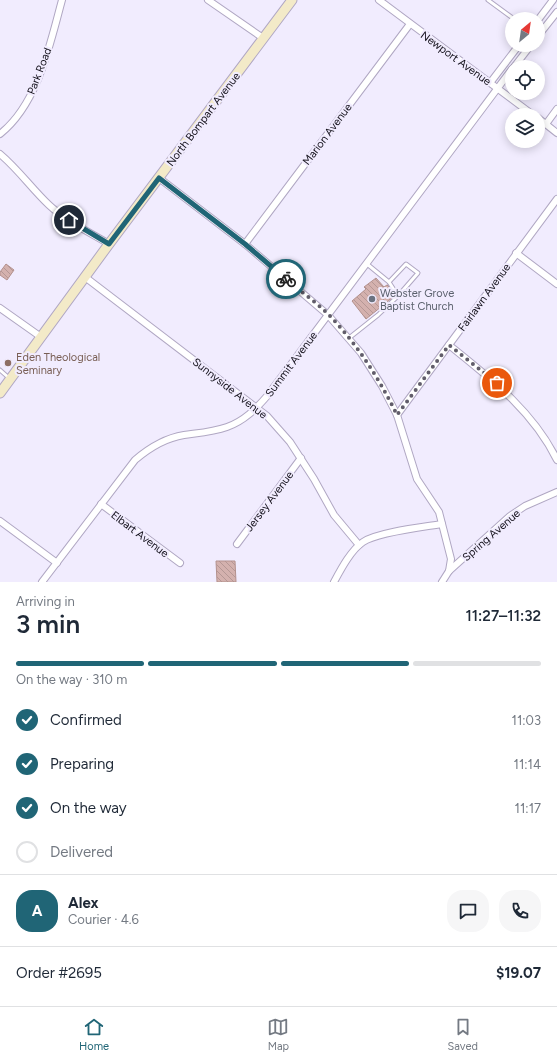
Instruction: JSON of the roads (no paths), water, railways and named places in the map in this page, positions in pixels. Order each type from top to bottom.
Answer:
[{"type":"street","name":"Park Road","points":[[0,134],[8,128],[18,115],[35,85],[43,64],[62,0]]},
{"type":"street","points":[[208,0],[263,38]]},
{"type":"street","name":"North Bompart Avenue","points":[[0,393],[109,244],[292,0]]},
{"type":"street","name":"Newport Avenue","points":[[378,0],[524,108]]},
{"type":"street","points":[[544,12],[553,0]]},
{"type":"street","points":[[545,27],[557,12]]},
{"type":"street","name":"Marion Avenue","points":[[245,244],[410,24]]},
{"type":"street","points":[[490,83],[514,52]]},
{"type":"street","name":"Summit Avenue","points":[[519,60],[526,52]]},
{"type":"street","name":"Summit Avenue","points":[[42,582],[135,460],[152,447],[162,442],[182,435],[226,427],[240,421],[258,408],[505,78]]},
{"type":"street","points":[[557,109],[546,124],[557,133]]},
{"type":"street","points":[[0,154],[50,206],[69,220],[109,244]]},
{"type":"street","points":[[159,178],[245,244],[328,315],[361,353],[375,374],[397,415],[417,478],[439,512],[451,559],[449,571]]},
{"type":"street","name":"Fairlawn Avenue","points":[[397,415],[557,199]]},
{"type":"street","points":[[516,254],[557,284]]},
{"type":"street","name":"Sunnyside Avenue","points":[[85,277],[258,408],[278,428],[301,458],[334,515],[359,545]]},
{"type":"street","points":[[0,308],[41,338]]},
{"type":"street","points":[[449,345],[506,391],[532,422],[557,460]]},
{"type":"street","name":"Jersey Avenue","points":[[237,544],[301,458]]},
{"type":"street","name":"Spring Avenue","points":[[442,582],[449,571],[510,516],[525,506],[557,492]]},
{"type":"street","name":"Elbart Avenue","points":[[101,504],[180,563]]},
{"type":"street","points":[[0,521],[56,563]]},
{"type":"street","points":[[334,582],[350,556],[359,545],[370,538],[442,524]]},
{"type":"lane","points":[[488,0],[505,12]]},
{"type":"lane","points":[[367,264],[389,282],[398,296]]},
{"type":"lane","points":[[348,338],[378,315],[398,296],[418,273],[406,264],[389,282]]},
{"type":"lane","points":[[0,370],[10,379]]},
{"type":"place","name":"Webster Grove Baptist Church","points":[[372,299]]},
{"type":"place","name":"Eden Theological Seminary","points":[[8,363]]}]
